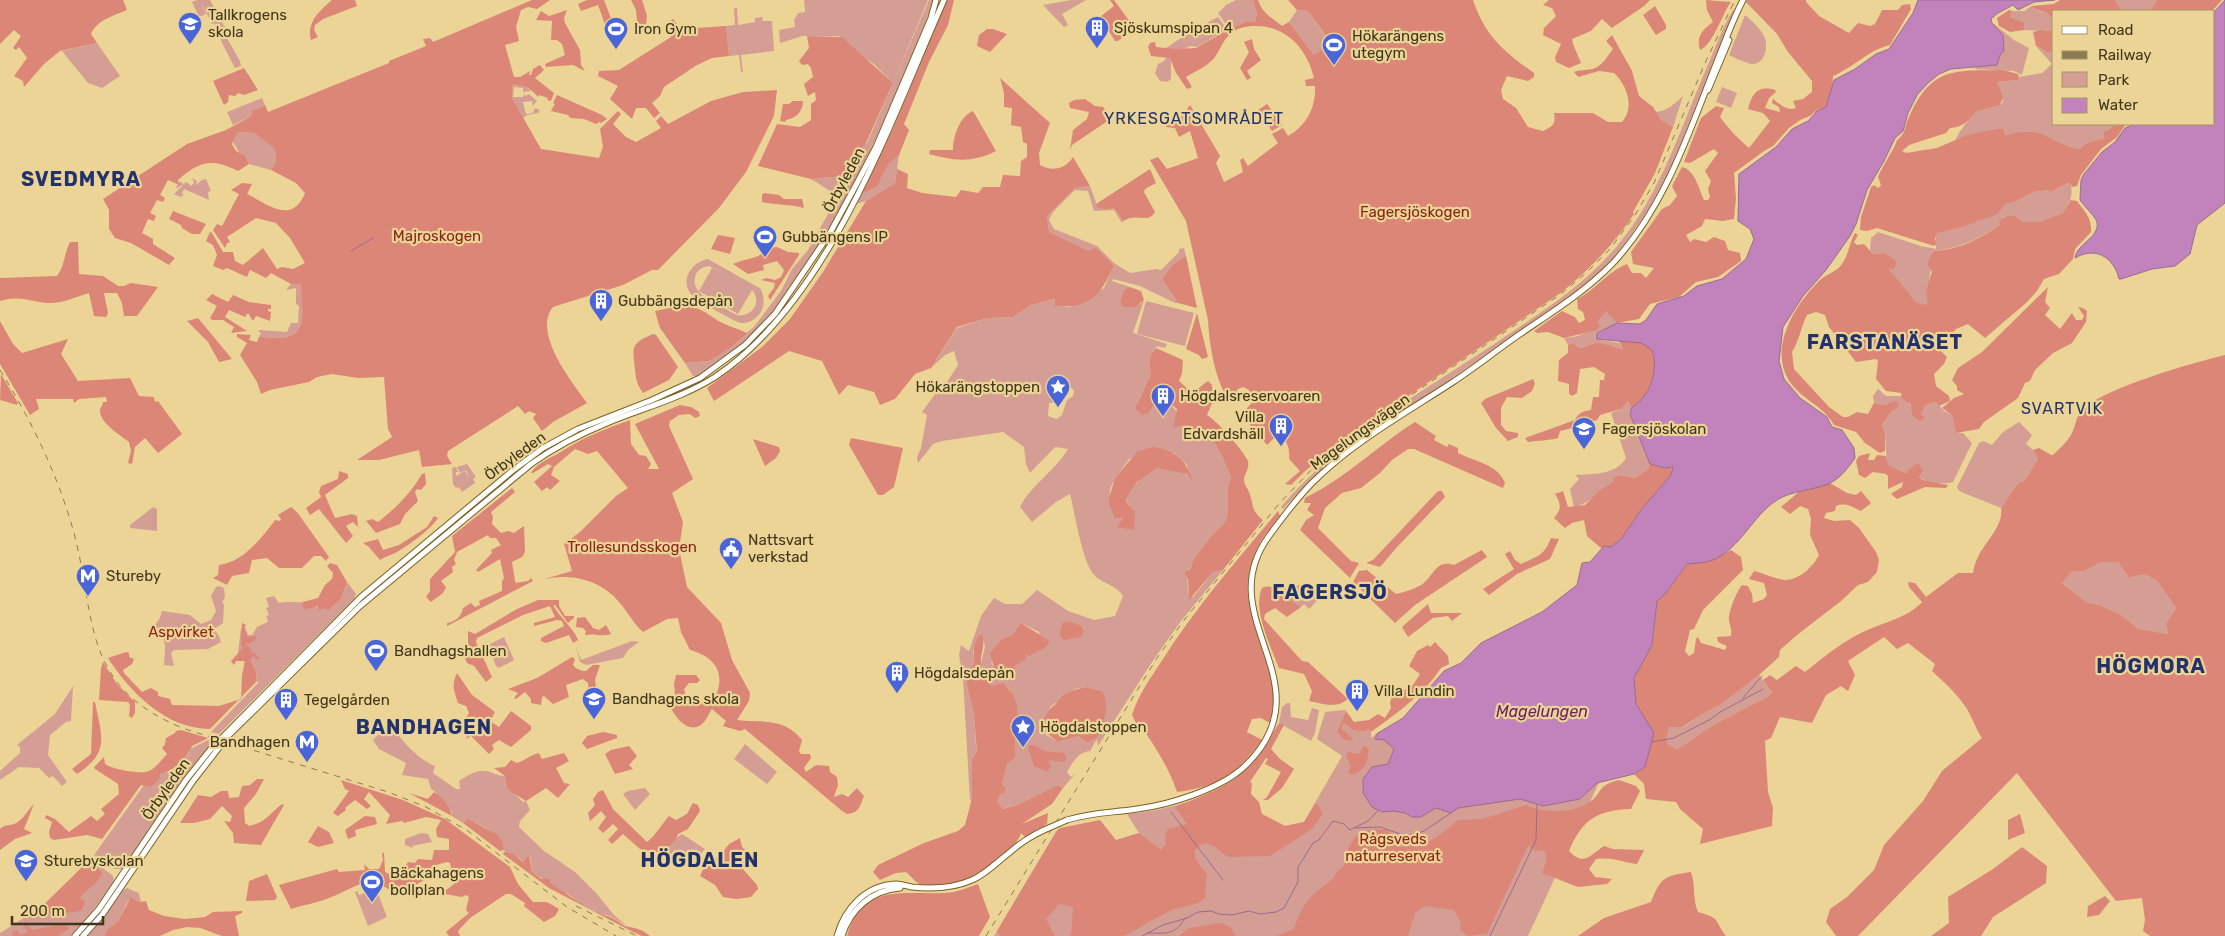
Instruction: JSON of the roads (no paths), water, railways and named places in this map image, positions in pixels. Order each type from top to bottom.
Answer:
[{"type":"main road","name":"Örbyleden","points":[[83,936],[102,914],[186,780],[210,750],[362,597],[512,471],[543,448],[578,428],[690,383],[722,364],[775,314],[830,233],[876,147],[931,18],[936,0]]},
{"type":"main road","name":"Örbyleden","points":[[75,936],[122,880],[193,781],[228,736],[360,606],[516,476],[554,448],[598,427],[693,389],[717,375],[754,346],[776,322],[811,274],[834,236],[880,150],[944,0]]},
{"type":"main road","name":"Magelungsvägen","points":[[837,936],[847,913],[865,894],[888,885],[948,886],[972,880],[1028,838],[1067,820],[1094,813],[1137,809],[1161,804],[1223,782],[1238,772],[1250,760],[1263,743],[1272,725],[1277,698],[1274,671],[1252,606],[1253,573],[1260,550],[1266,540],[1300,496],[1340,458],[1480,364],[1582,291],[1606,270],[1631,242],[1656,203],[1673,170],[1744,0]]},
{"type":"main road","points":[[690,383],[693,389]]},
{"type":"main road","name":"Magelungsvägen","points":[[842,936],[851,915],[868,898],[889,890],[911,886]]},
{"type":"water","name":"Magelungen","points":[[1918,0],[2055,0],[2034,2],[2018,10],[2013,5],[1998,13],[1991,19],[1992,23],[2003,35],[2004,51],[2000,55],[1997,65],[1951,69],[1939,74],[1917,95],[1908,113],[1903,131],[1895,138],[1867,190],[1850,236],[1826,270],[1803,296],[1783,327],[1779,361],[1784,379],[1800,398],[1827,417],[1832,427],[1842,430],[1854,448],[1855,458],[1843,473],[1832,482],[1789,494],[1777,500],[1760,514],[1739,540],[1723,555],[1710,561],[1687,564],[1666,593],[1657,601],[1652,645],[1634,678],[1636,704],[1654,733],[1645,767],[1634,774],[1597,783],[1580,799],[1543,806],[1520,799],[1458,808],[1451,813],[1436,808],[1421,817],[1412,817],[1405,813],[1393,811],[1382,812],[1372,807],[1363,793],[1363,779],[1372,767],[1388,764],[1394,749],[1384,740],[1375,739],[1378,733],[1403,718],[1444,671],[1461,663],[1481,643],[1542,612],[1577,585],[1582,563],[1590,562],[1604,546],[1611,547],[1621,539],[1641,510],[1671,475],[1673,467],[1665,468],[1650,464],[1630,414],[1632,407],[1644,397],[1651,382],[1654,365],[1652,350],[1641,343],[1596,339],[1597,333],[1617,323],[1640,324],[1646,320],[1657,304],[1684,296],[1697,286],[1722,279],[1746,259],[1754,239],[1750,229],[1738,221],[1739,174],[1776,147],[1792,129],[1808,121],[1817,111],[1826,107],[1834,80],[1855,69],[1876,54],[1889,49],[1913,13]]},
{"type":"water","points":[[2225,0],[2225,203],[2197,225],[2190,254],[2175,266],[2152,269],[2119,279],[2113,265],[2103,256],[2090,253],[2075,258],[2080,248],[2097,228],[2096,220],[2080,200],[2081,180],[2102,152],[2115,142],[2125,128],[2132,125],[2215,125],[2215,11]]},
{"type":"waterway","points":[[351,251],[373,238]]},
{"type":"waterway","points":[[1743,698],[1762,676]]},
{"type":"waterway","points":[[1652,742],[1674,738],[1763,689]]},
{"type":"waterway","points":[[1490,936],[1536,840],[1537,805]]},
{"type":"waterway","points":[[1142,936],[1163,925],[1187,918],[1198,912],[1211,911],[1232,915],[1249,911],[1260,914],[1276,912],[1284,908],[1298,882],[1298,867],[1313,843],[1319,840],[1333,821],[1344,824],[1350,830],[1368,821],[1379,810]]},
{"type":"waterway","points":[[1171,812],[1223,880]]},
{"type":"waterway","points":[[1355,828],[1380,827],[1403,835],[1411,835],[1424,831],[1451,813]]},
{"type":"waterway","points":[[1147,933],[1173,931],[1185,918]]},
{"type":"railway","points":[[986,936],[1157,658],[1185,619],[1278,505],[1315,466],[1368,424],[1561,294],[1610,249],[1635,215],[1654,183],[1706,61],[1735,0]]},
{"type":"railway","points":[[0,370],[32,426],[66,505],[80,559],[98,645],[109,670],[125,692],[150,712],[185,729],[388,792],[426,807],[468,831],[567,907],[616,936]]},
{"type":"railway","points":[[576,906],[637,936]]},
{"type":"place","name":"Tallkrogens skola","points":[[190,45]]},
{"type":"place","name":"Sjöskumspipan 4","points":[[1097,49]]},
{"type":"place","name":"Iron Gym","points":[[616,50]]},
{"type":"place","name":"Hökarängens utegym","points":[[1334,66]]},
{"type":"place","name":"Gubbängens IP","points":[[765,258]]},
{"type":"place","name":"Gubbängsdepån","points":[[601,322]]},
{"type":"place","name":"Hökarängstoppen","points":[[1058,408]]},
{"type":"place","name":"Högdalsreservoaren","points":[[1163,417]]},
{"type":"place","name":"Villa Edvardshäll","points":[[1281,447]]},
{"type":"place","name":"Fagersjöskolan","points":[[1584,450]]},
{"type":"place","name":"Nattsvart verkstad","points":[[731,570]]},
{"type":"place","name":"Stureby","points":[[88,597]]},
{"type":"place","name":"Bandhagshallen","points":[[376,672]]},
{"type":"place","name":"Högdalsdepån","points":[[897,694]]},
{"type":"place","name":"Villa Lundin","points":[[1357,712]]},
{"type":"place","name":"Bandhagens skola","points":[[594,720]]},
{"type":"place","name":"Tegelgården","points":[[286,721]]},
{"type":"place","name":"Högdalstoppen","points":[[1023,748]]},
{"type":"place","name":"Bandhagen","points":[[307,763]]},
{"type":"place","name":"Sturebyskolan","points":[[26,882]]},
{"type":"place","name":"Bäckahagens bollplan","points":[[372,903]]},
{"type":"district","name":"YRKESGATSOMRÅDET","points":[[1194,118]]},
{"type":"district","name":"SVEDMYRA","points":[[81,179]]},
{"type":"district","name":"FARSTANÄSET","points":[[1885,342]]},
{"type":"district","name":"SVARTVIK","points":[[2062,408]]},
{"type":"district","name":"FAGERSJÖ","points":[[1330,592]]},
{"type":"district","name":"HÖGMORA","points":[[2151,666]]},
{"type":"district","name":"BANDHAGEN","points":[[424,727]]},
{"type":"district","name":"HÖGDALEN","points":[[700,860]]},
{"type":"park label","name":"Fagersjöskogen","points":[[1415,212]]},
{"type":"park label","name":"Majroskogen","points":[[437,236]]},
{"type":"park label","name":"Trollesundsskogen","points":[[632,547]]},
{"type":"park label","name":"Aspvirket","points":[[181,632]]},
{"type":"park label","name":"Rågsveds naturreservat","points":[[1393,848]]}]
